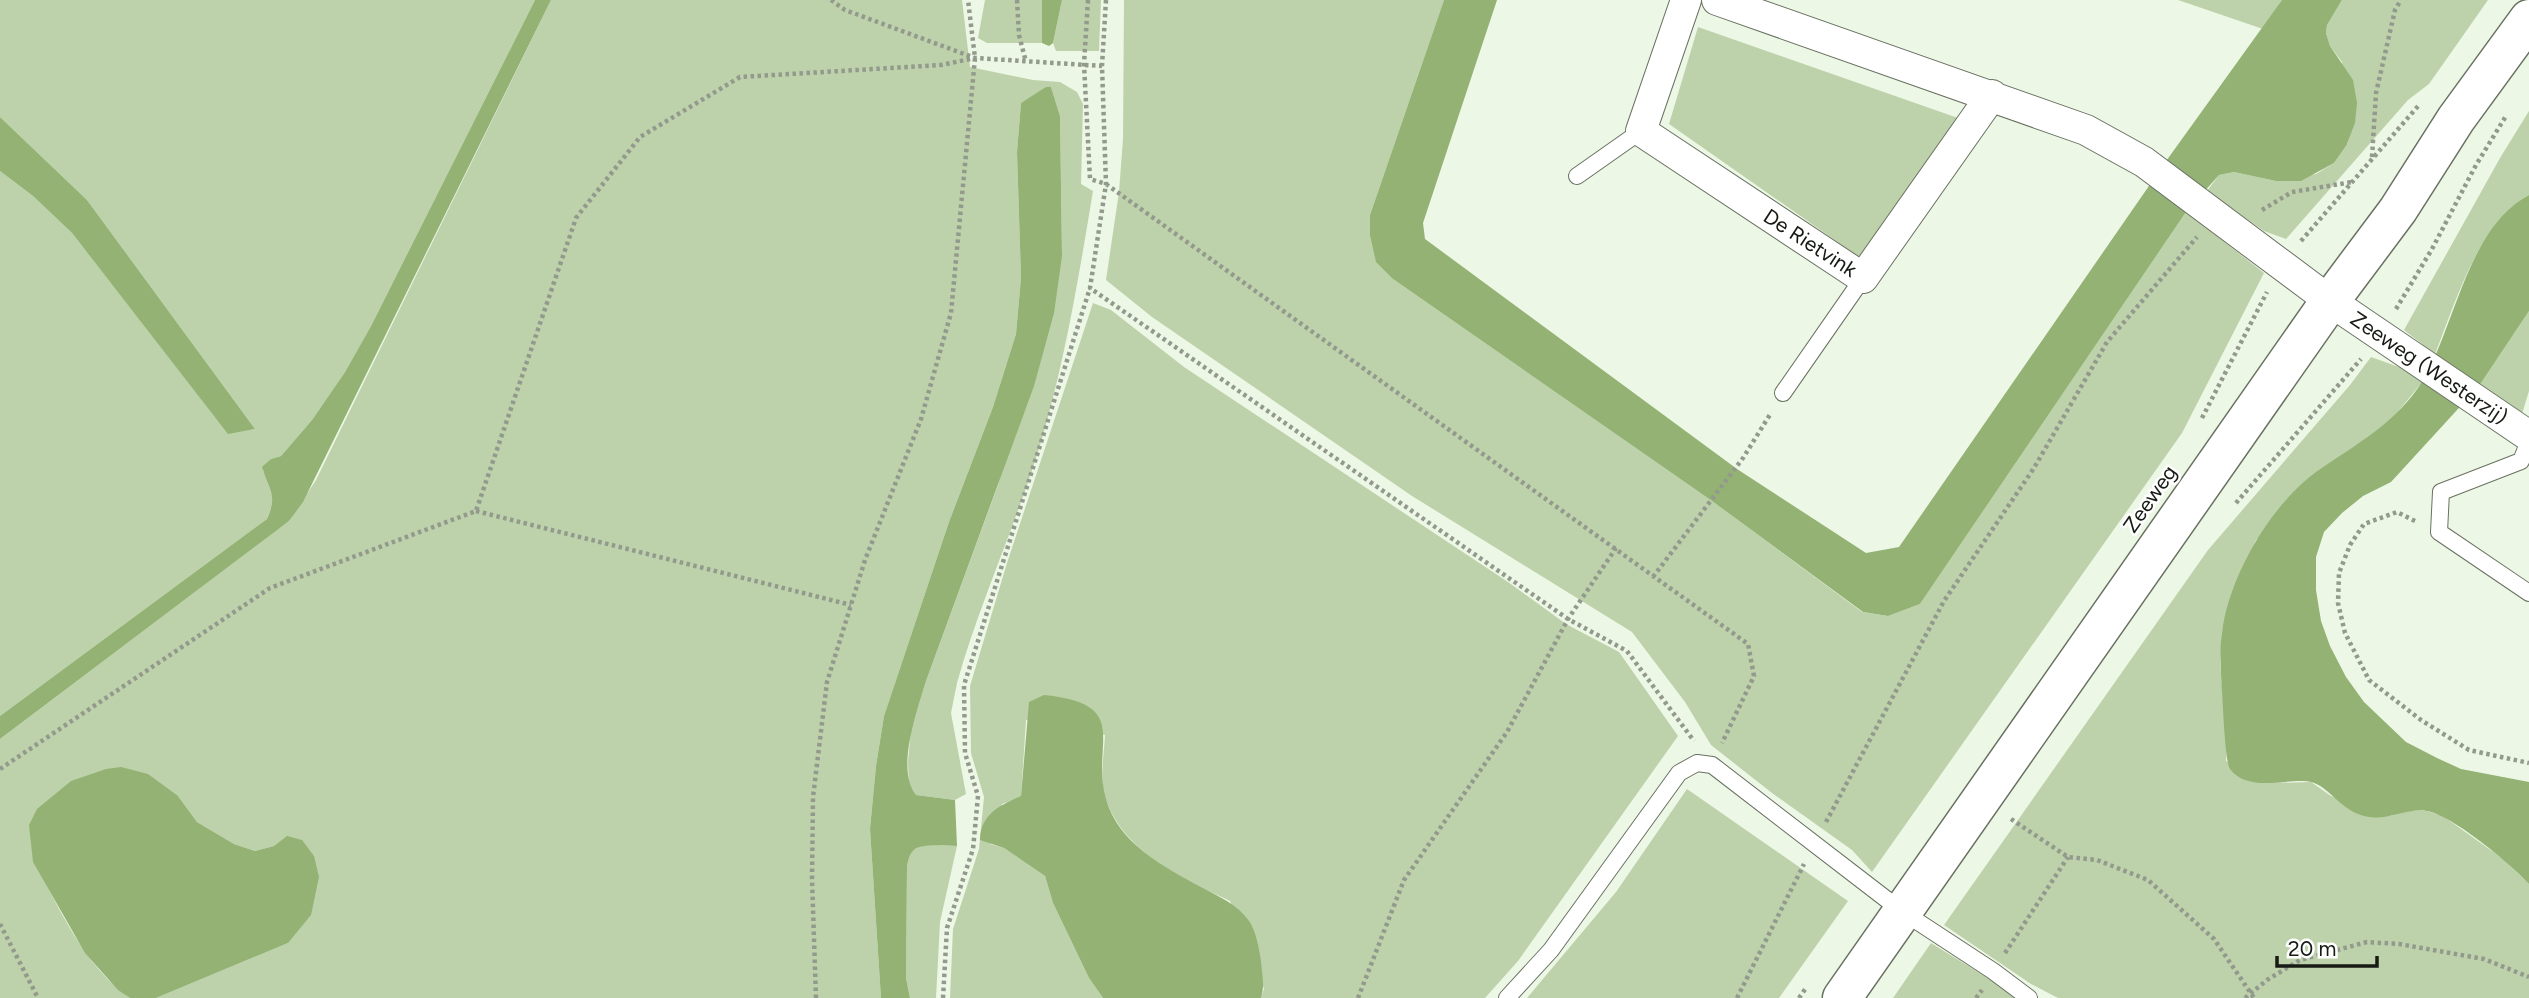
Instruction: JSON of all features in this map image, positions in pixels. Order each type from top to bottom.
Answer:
[{"type":"street","points":[[1641,131],[1686,0]]},
{"type":"street","points":[[1717,0],[2086,130],[2144,162],[2330,301]]},
{"type":"street","name":"Zeeweg","points":[[1824,993],[1903,912],[2330,301],[2398,210],[2456,118],[2529,19]]},
{"type":"street","name":"De Rietvink","points":[[1641,131],[1863,278],[1992,95]]},
{"type":"street","name":"Zeeweg (Westerzij)","points":[[2330,301],[2529,438]]},
{"type":"lane","points":[[1577,176],[1641,131]]},
{"type":"lane","points":[[1783,393],[1863,278]]},
{"type":"lane","points":[[2529,438],[2521,461],[2441,492],[2439,532],[2529,593]]},
{"type":"lane","points":[[1507,998],[1551,950],[1679,772],[1697,763],[1712,765],[1903,912],[2029,998]]},
{"type":"path","points":[[831,0],[845,10],[975,58],[1102,66]]},
{"type":"path","points":[[816,998],[812,879],[813,797],[827,682],[865,560],[921,419],[951,313],[975,58],[968,0]]},
{"type":"path","points":[[1017,0],[1019,35],[1026,62]]},
{"type":"path","points":[[1088,0],[1084,64],[1090,179],[1106,184],[1748,644],[1754,676],[1712,765],[1627,651],[1569,619],[1090,288]]},
{"type":"path","points":[[943,998],[947,928],[973,849],[978,796],[965,753],[964,685],[1090,288],[1106,184],[1102,66],[1106,0]]},
{"type":"path","points":[[2372,157],[2376,93],[2395,10],[2401,0]]},
{"type":"path","points":[[476,511],[576,218],[640,137],[740,77],[942,65],[975,58]]},
{"type":"path","points":[[2200,421],[2281,265],[2372,157],[2423,102]]},
{"type":"path","points":[[2235,504],[2381,335],[2508,113]]},
{"type":"path","points":[[1737,998],[1814,843],[1944,601],[2034,468],[2107,342],[2197,237],[2232,228],[2292,192],[2352,182]]},
{"type":"path","points":[[1653,577],[1743,458],[1783,393]]},
{"type":"path","points":[[0,769],[270,588],[476,511],[851,605]]},
{"type":"path","points":[[2439,532],[2397,512],[2364,524],[2350,545],[2339,573],[2338,603],[2344,632],[2369,680],[2420,720],[2469,750],[2529,763]]},
{"type":"path","points":[[1358,998],[1404,880],[1507,732],[1569,619],[1616,548]]},
{"type":"path","points":[[2018,808],[2011,819],[2068,857],[2097,860],[2148,880],[2214,939],[2253,996]]},
{"type":"path","points":[[1976,998],[2068,857]]},
{"type":"path","points":[[0,924],[38,998]]},
{"type":"path","points":[[2245,998],[2253,996],[2300,960],[2367,942],[2399,944],[2484,960],[2529,977]]},
{"type":"path","points":[[1799,998],[1824,993]]},
{"type":"shaded area","points":[[0,0],[535,0],[371,326],[345,372],[312,420],[281,456],[271,459],[263,471],[272,495],[267,519],[0,716],[0,171],[33,196],[72,233],[228,433],[255,429],[87,200],[0,117]]},
{"type":"shaded area","points":[[535,0],[551,0],[303,502],[289,521],[0,739],[0,716],[267,519],[272,498],[262,467],[271,459],[281,456],[312,420],[345,372],[371,326]]},
{"type":"shaded area","points":[[551,0],[962,0],[970,67],[1033,80],[1060,82],[1077,92],[1083,104],[1081,184],[1093,191],[1077,286],[1041,442],[976,622],[957,683],[951,713],[966,794],[955,800],[916,795],[909,787],[911,730],[926,681],[998,485],[1062,256],[1060,116],[1051,87],[1021,103],[1017,152],[1021,278],[1016,334],[993,407],[949,522],[884,716],[876,766],[870,829],[881,998],[156,998],[288,943],[287,837],[274,846],[255,851],[234,844],[197,822],[178,796],[34,862],[86,953],[99,970],[130,998],[0,998],[0,739],[289,521],[316,480]]},
{"type":"shaded area","points":[[985,0],[1042,0],[1042,43],[987,43],[978,38]]},
{"type":"shaded area","points":[[1042,0],[1062,0],[1053,43],[1049,46],[1042,43]]},
{"type":"shaded area","points":[[1062,0],[1101,0],[1099,51],[1056,51],[1053,43]]},
{"type":"shaded area","points":[[1124,0],[1444,0],[1370,215],[1393,279],[1712,501],[1862,612],[1888,616],[1920,604],[2186,212],[2264,273],[2182,433],[1872,872],[1852,850],[1711,745],[1685,702],[1632,632],[1412,496],[1152,317],[1106,280],[1119,192],[1123,139]]},
{"type":"shaded area","points":[[1444,0],[1497,0],[1423,223],[1425,239],[1737,469],[1866,553],[1899,547],[2169,157],[2282,0],[2342,0],[2327,25],[2326,33],[2330,46],[2353,80],[2357,103],[2355,123],[2346,146],[2334,163],[2301,181],[2276,181],[2234,172],[2219,175],[2186,212],[1920,604],[1888,616],[1863,612],[1712,501],[1393,279],[1376,262],[1370,235],[1370,215]]},
{"type":"shaded area","points":[[2178,0],[2282,0],[2263,29]]},
{"type":"shaded area","points":[[2342,0],[2488,0],[2429,84],[2408,100],[2286,239],[2264,231],[2207,191],[2219,175],[2234,172],[2276,181],[2316,174],[2334,163],[2346,146],[2342,62],[2330,46],[2326,33],[2327,25]]},
{"type":"shaded area","points":[[1698,27],[1958,118],[1862,259],[1669,124]]},
{"type":"shaded area","points":[[1046,87],[1051,87],[1060,116],[1062,256],[1054,313],[1034,386],[926,681],[910,739],[910,784],[916,795],[955,800],[957,846],[923,846],[914,850],[909,858],[906,978],[910,998],[881,998],[870,829],[884,716],[949,522],[993,407],[1016,334],[1021,278],[1017,152],[1021,103]]},
{"type":"shaded area","points":[[2529,111],[2529,195],[2511,207],[2483,244],[2460,289],[2435,354],[2404,330]]},
{"type":"shaded area","points":[[0,117],[87,200],[255,429],[228,434],[72,233],[33,196],[0,171]]},
{"type":"shaded area","points":[[2529,195],[2529,311],[2479,386],[2391,482],[2363,496],[2324,532],[2316,557],[2316,590],[2321,621],[2346,677],[2364,702],[2406,742],[2461,769],[2529,782],[2529,884],[2481,842],[2438,814],[2420,811],[2369,817],[2351,810],[2318,784],[2302,781],[2258,783],[2238,777],[2228,764],[2220,655],[2226,611],[2233,589],[2254,544],[2268,523],[2299,486],[2375,432],[2413,395],[2435,357],[2477,253],[2508,210]]},
{"type":"shaded area","points":[[1093,303],[1111,310],[1184,367],[1508,582],[1566,624],[1619,652],[1678,736],[1518,961],[1485,998],[1261,998],[1264,989],[1230,901],[1157,862],[1126,835],[1115,818],[1106,800],[1103,785],[1105,735],[1026,720],[1021,797],[1002,804],[990,844],[1004,848],[1045,876],[1053,903],[1089,978],[1103,998],[950,998],[953,929],[979,849],[984,797],[971,753],[970,686],[1007,563]]},
{"type":"shaded area","points":[[2529,311],[2529,391],[2522,414],[2479,386]]},
{"type":"shaded area","points":[[2371,357],[2410,371],[2423,381],[2392,419],[2362,442],[2256,540],[2233,591],[2222,632],[2220,663],[2226,761],[2274,783],[2311,782],[2331,796],[2390,816],[2409,811],[2427,811],[2443,816],[2503,859],[2529,884],[2529,998],[2058,998],[2031,984],[1944,925],[2208,550]]},
{"type":"shaded area","points":[[1044,695],[1072,700],[1089,707],[1099,717],[1103,730],[1102,779],[1106,799],[1112,815],[1132,841],[1172,871],[1233,905],[1249,921],[1261,961],[1261,998],[1103,998],[1089,978],[1053,903],[1045,876],[1004,848],[980,840],[988,817],[999,807],[1021,796],[1029,702]]},
{"type":"shaded area","points":[[121,767],[148,774],[178,796],[197,822],[234,844],[255,851],[274,846],[287,836],[302,840],[314,856],[319,877],[311,915],[288,943],[156,998],[130,998],[118,990],[85,953],[33,862],[29,825],[37,809],[71,781],[106,769]]},
{"type":"shaded area","points":[[1687,789],[1848,901],[1779,998],[1527,998],[1616,892]]},
{"type":"shaded area","points":[[923,846],[957,846],[940,922],[936,998],[910,998],[906,978],[909,858],[914,850]]},
{"type":"shaded area","points":[[1931,943],[2007,990],[2018,998],[1893,998]]}]
